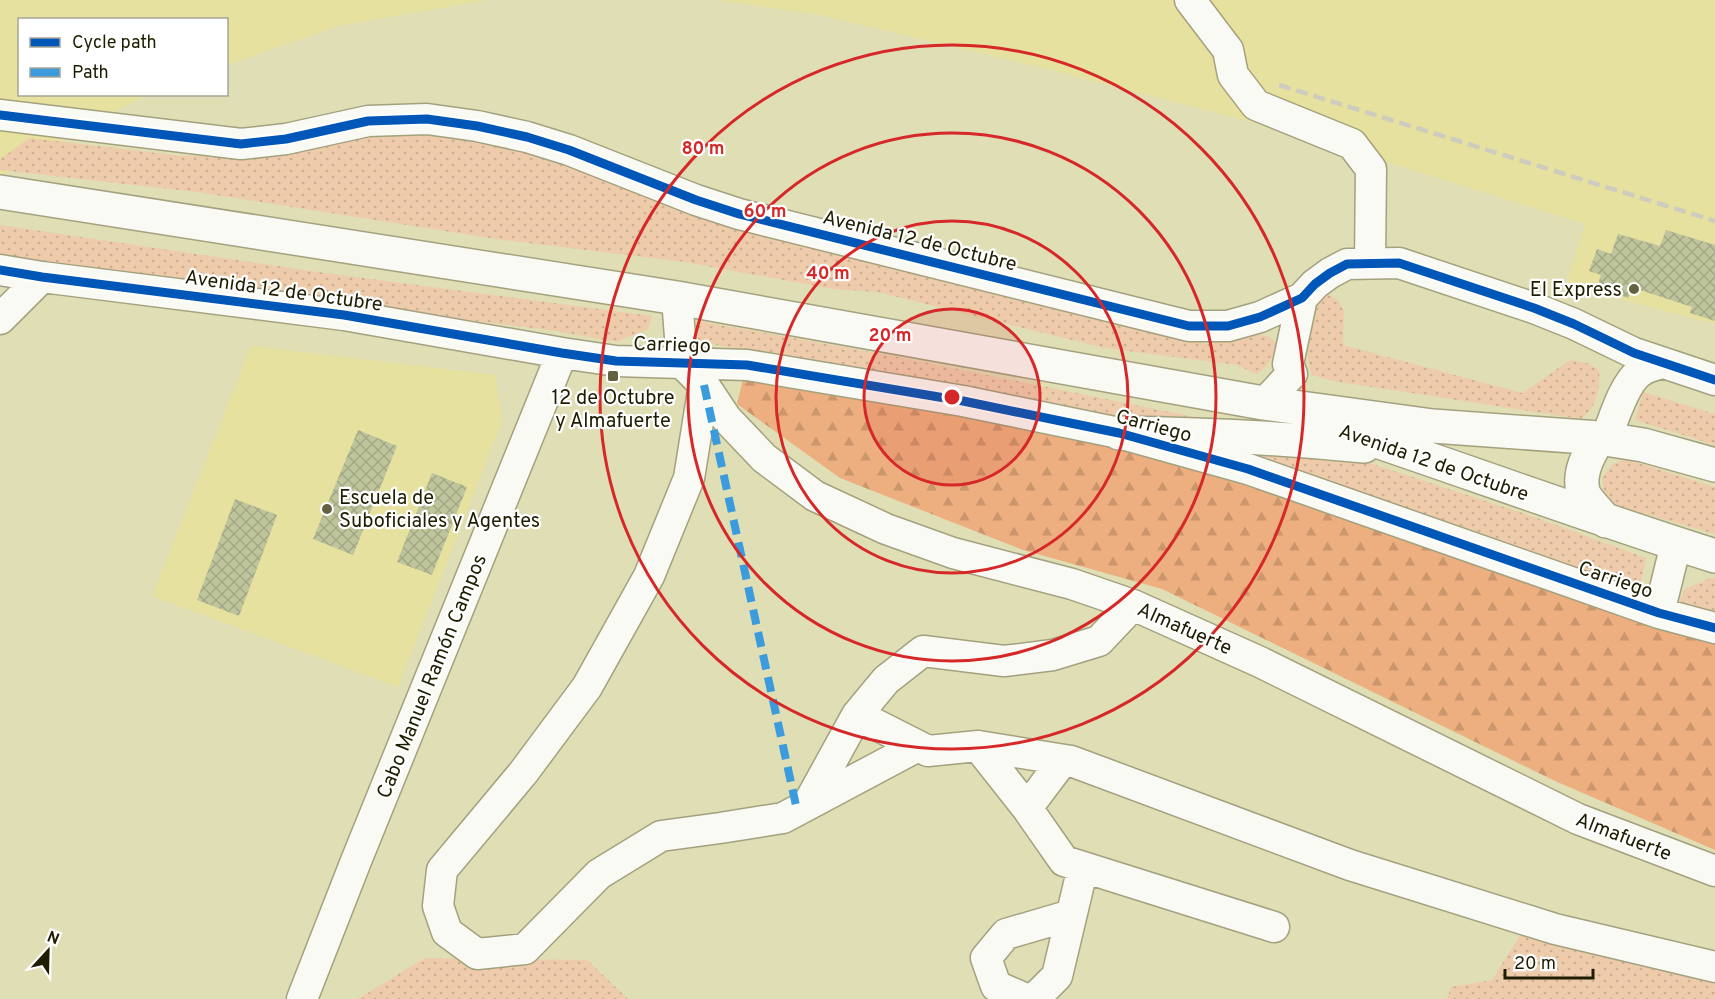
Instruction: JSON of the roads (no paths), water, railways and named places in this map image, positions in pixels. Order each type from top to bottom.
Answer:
[{"type":"main road","name":"Avenida 12 de Octubre","points":[[0,192],[236,227],[677,298],[1263,403],[1433,426],[1602,438],[1643,445],[1715,465]]},
{"type":"main road","name":"Avenida 12 de Octubre","points":[[1263,403],[1715,556]]},
{"type":"main road","points":[[1119,433],[1282,438],[1413,453]]},
{"type":"main road","points":[[1602,438],[1588,455],[1582,475],[1583,493],[1606,521]]},
{"type":"street","points":[[1190,0],[1228,50],[1233,75],[1256,105],[1352,144],[1371,170],[1370,262]]},
{"type":"street","name":"Avenida 12 de Octubre","points":[[0,115],[241,144],[286,139],[368,121],[427,119],[457,123],[527,136],[739,214],[1189,326],[1228,326],[1260,317],[1302,298],[1323,279],[1347,264],[1399,263],[1534,308],[1635,353],[1715,380]]},
{"type":"street","name":"Avenida 12 de Octubre","points":[[0,270],[344,315],[562,353]]},
{"type":"street","points":[[0,319],[42,277]]},
{"type":"street","points":[[677,298],[682,363]]},
{"type":"street","points":[[1263,403],[1292,374],[1288,364],[1302,298]]},
{"type":"street","name":"Carriego","points":[[562,353],[616,360],[747,365],[963,401],[1119,433],[1248,469],[1659,613],[1715,628]]},
{"type":"street","name":"Cabo Manuel Ramón Campos","points":[[302,999],[562,353]]},
{"type":"street","name":"Almafuerte","points":[[682,363],[704,385],[726,418],[764,458],[816,496],[886,529],[953,553],[1072,584],[1133,605],[1271,668],[1578,819],[1715,871]]},
{"type":"street","points":[[1602,438],[1631,381],[1640,371],[1662,363]]},
{"type":"street","points":[[704,385],[689,478],[649,576],[587,687],[523,773],[442,870],[438,906],[447,932],[477,954],[525,949],[599,874],[661,836],[783,818],[918,746]]},
{"type":"street","name":"Carriego","points":[[1659,613],[1676,544]]},
{"type":"street","points":[[808,804],[857,715],[886,680],[923,651],[1004,660],[1053,655],[1099,640],[1133,605]]},
{"type":"street","points":[[857,715],[928,751],[978,746],[1082,765],[1350,865],[1555,929],[1715,967]]},
{"type":"street","points":[[978,746],[1027,808],[1064,861],[1274,927]]},
{"type":"street","points":[[1027,808],[1063,760]]},
{"type":"street","points":[[1034,999],[1057,976],[1083,867]]},
{"type":"street","points":[[1026,999],[996,986],[986,958],[1006,934],[1071,915]]},
{"type":"railway","points":[[1279,85],[1715,221]]},
{"type":"place","name":"El Express","points":[[1634,289]]},
{"type":"place","name":"12 de Octubre y Almafuerte","points":[[613,376]]},
{"type":"place","name":"Escuela de Suboficiales y Agentes","points":[[327,509]]}]
